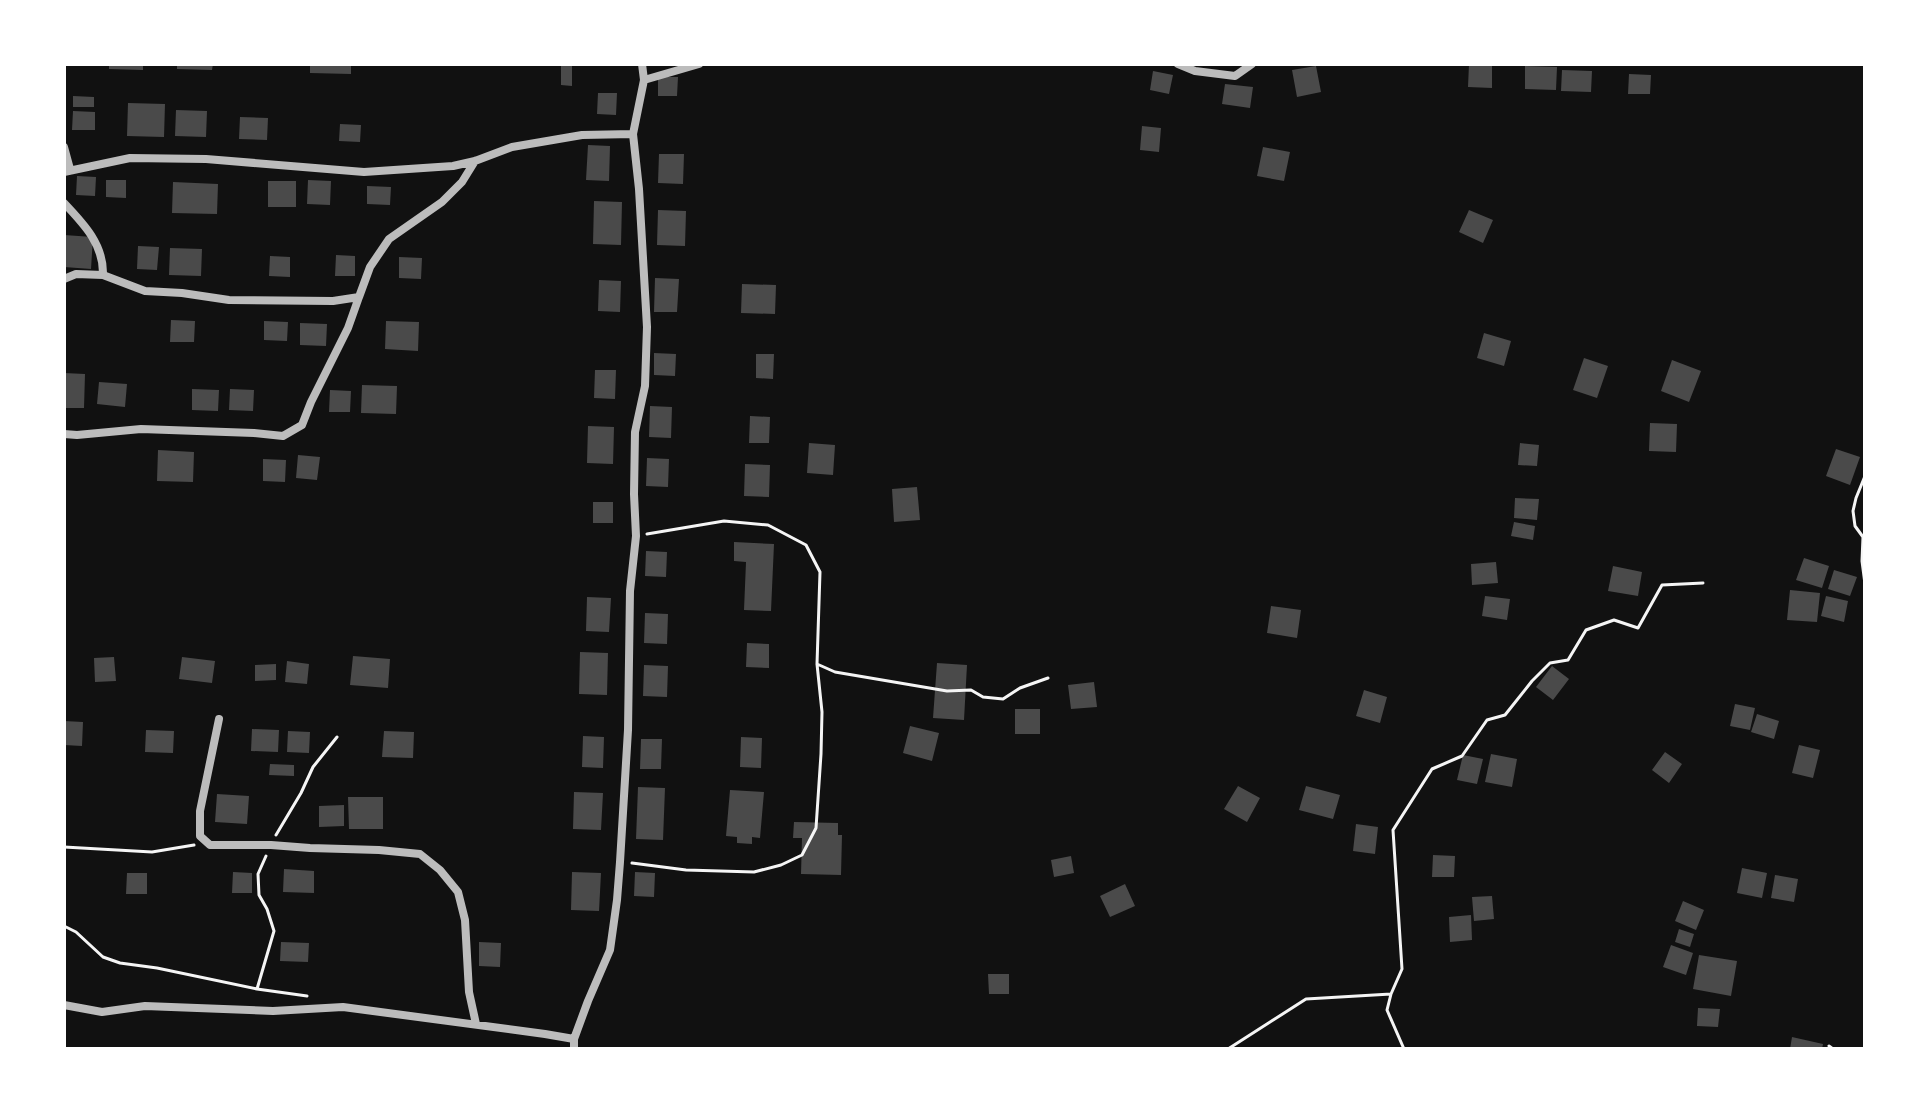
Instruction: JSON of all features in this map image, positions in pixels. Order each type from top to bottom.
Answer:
[{"type":"street","points":[[64,1005],[102,1012],[145,1006],[273,1011],[343,1007],[476,1024],[574,1044],[610,950],[620,862],[628,730],[630,591],[636,536],[635,432],[645,386],[647,327],[633,134],[644,80],[642,64]]},
{"type":"street","points":[[644,80],[699,64]]},
{"type":"street","points":[[1178,64],[1195,71],[1235,76],[1252,64]]},
{"type":"street","points":[[64,147],[67,170],[130,158],[206,159],[364,172],[453,166],[512,147],[582,135],[633,134]]},
{"type":"street","points":[[64,434],[141,429],[283,436],[302,425],[348,328],[370,267],[389,239],[442,202],[462,182],[475,161]]},
{"type":"street","points":[[64,203],[92,235],[104,259],[103,275]]},
{"type":"street","points":[[64,279],[76,274],[103,275],[145,291],[229,300],[333,301],[359,297]]},
{"type":"street","points":[[219,719],[200,811],[200,836],[210,845],[271,845],[420,854],[440,870],[458,892],[465,920],[469,992],[476,1024]]},
{"type":"path","points":[[1865,476],[1853,511],[1855,526],[1863,537],[1865,584]]},
{"type":"path","points":[[620,862],[686,870],[754,872],[781,865],[802,855],[816,828],[821,754],[822,712],[817,664],[820,572],[806,545],[768,525],[724,521],[636,536]]},
{"type":"path","points":[[1404,1049],[1387,1010],[1402,969],[1393,830],[1432,769],[1462,756],[1487,720],[1505,715],[1550,663],[1568,660],[1586,630],[1614,620],[1638,628],[1662,585],[1703,583]]},
{"type":"path","points":[[817,664],[835,672],[947,691],[971,690],[983,697],[1003,699],[1020,688],[1048,678]]},
{"type":"path","points":[[257,989],[274,931],[259,895],[258,874],[281,824],[313,767],[337,737]]},
{"type":"path","points":[[64,847],[152,852],[210,845]]},
{"type":"path","points":[[64,926],[76,932],[103,957],[120,963],[314,997]]},
{"type":"path","points":[[1228,1049],[1306,999],[1391,994]]},
{"type":"building","points":[[109,64],[143,64],[143,70],[109,69]]},
{"type":"building","points":[[177,64],[213,64],[212,70],[177,69]]},
{"type":"building","points":[[310,64],[351,64],[351,74],[310,73]]},
{"type":"building","points":[[561,64],[572,64],[572,86],[561,85]]},
{"type":"building","points":[[1469,64],[1492,65],[1492,88],[1468,87]]},
{"type":"building","points":[[1316,66],[1321,92],[1297,97],[1292,70]]},
{"type":"building","points":[[1525,66],[1557,67],[1556,90],[1525,89]]},
{"type":"building","points":[[1562,70],[1592,71],[1591,92],[1561,91]]},
{"type":"building","points":[[1153,71],[1173,75],[1169,94],[1150,90]]},
{"type":"building","points":[[1629,74],[1651,75],[1650,94],[1628,94]]},
{"type":"building","points":[[658,77],[678,77],[677,96],[658,96]]},
{"type":"building","points":[[1225,84],[1253,87],[1250,108],[1222,104]]},
{"type":"building","points":[[598,93],[617,93],[616,115],[597,114]]},
{"type":"building","points":[[73,96],[94,97],[94,107],[73,107]]},
{"type":"building","points":[[128,103],[165,104],[164,137],[127,136]]},
{"type":"building","points":[[176,110],[207,111],[206,137],[175,136]]},
{"type":"building","points":[[73,111],[95,112],[95,130],[72,130]]},
{"type":"building","points":[[240,117],[268,118],[267,140],[239,139]]},
{"type":"building","points":[[340,124],[361,125],[360,142],[339,141]]},
{"type":"building","points":[[1142,126],[1161,128],[1159,152],[1140,150]]},
{"type":"building","points":[[588,145],[610,146],[609,181],[586,180]]},
{"type":"building","points":[[1263,147],[1290,152],[1284,181],[1257,176]]},
{"type":"building","points":[[659,154],[684,154],[683,184],[658,183]]},
{"type":"building","points":[[77,176],[96,177],[95,196],[76,195]]},
{"type":"building","points":[[106,180],[126,180],[126,198],[106,197]]},
{"type":"building","points":[[308,180],[331,181],[330,205],[307,204]]},
{"type":"building","points":[[268,181],[296,181],[296,207],[268,207]]},
{"type":"building","points":[[173,182],[218,184],[217,214],[172,213]]},
{"type":"building","points":[[367,186],[391,187],[390,205],[367,204]]},
{"type":"building","points":[[594,201],[622,202],[621,245],[593,244]]},
{"type":"building","points":[[658,210],[686,211],[685,246],[657,245]]},
{"type":"building","points":[[1469,210],[1493,220],[1483,243],[1459,232]]},
{"type":"building","points":[[64,235],[93,237],[91,269],[64,267]]},
{"type":"building","points":[[138,246],[159,247],[157,270],[137,269]]},
{"type":"building","points":[[170,248],[202,249],[201,276],[169,275]]},
{"type":"building","points":[[336,255],[355,256],[355,276],[335,276]]},
{"type":"building","points":[[270,256],[290,257],[290,277],[269,276]]},
{"type":"building","points":[[399,257],[422,258],[421,279],[399,278]]},
{"type":"building","points":[[655,278],[679,279],[677,312],[654,312]]},
{"type":"building","points":[[599,280],[621,281],[620,312],[598,311]]},
{"type":"building","points":[[742,284],[776,285],[775,314],[741,313]]},
{"type":"building","points":[[171,320],[195,321],[194,342],[170,342]]},
{"type":"building","points":[[264,321],[288,322],[287,341],[264,340]]},
{"type":"building","points":[[386,321],[419,322],[418,351],[385,349]]},
{"type":"building","points":[[300,323],[327,324],[326,346],[300,345]]},
{"type":"building","points":[[1484,333],[1511,341],[1504,366],[1477,358]]},
{"type":"building","points":[[654,353],[676,354],[675,376],[654,375]]},
{"type":"building","points":[[756,354],[774,354],[773,379],[756,378]]},
{"type":"building","points":[[1584,358],[1608,366],[1597,398],[1573,390]]},
{"type":"building","points":[[1672,360],[1701,371],[1689,402],[1661,391]]},
{"type":"building","points":[[595,370],[616,370],[615,399],[594,398]]},
{"type":"building","points":[[64,373],[85,374],[84,408],[64,408]]},
{"type":"building","points":[[99,382],[127,384],[125,407],[97,404]]},
{"type":"building","points":[[362,385],[397,386],[396,414],[361,413]]},
{"type":"building","points":[[192,389],[219,390],[218,411],[192,410]]},
{"type":"building","points":[[230,389],[254,390],[253,411],[229,410]]},
{"type":"building","points":[[330,390],[351,391],[350,412],[329,412]]},
{"type":"building","points":[[650,406],[672,407],[671,438],[649,437]]},
{"type":"building","points":[[750,416],[770,417],[769,443],[749,443]]},
{"type":"building","points":[[1650,423],[1677,424],[1676,452],[1649,451]]},
{"type":"building","points":[[588,426],[614,427],[613,464],[587,463]]},
{"type":"building","points":[[809,443],[835,445],[833,475],[807,473]]},
{"type":"building","points":[[1520,443],[1539,445],[1537,466],[1518,465]]},
{"type":"building","points":[[1836,449],[1860,457],[1850,485],[1826,476]]},
{"type":"building","points":[[158,450],[194,452],[193,482],[157,481]]},
{"type":"building","points":[[298,455],[320,457],[317,480],[296,478]]},
{"type":"building","points":[[647,458],[669,459],[668,487],[646,486]]},
{"type":"building","points":[[263,459],[286,460],[285,482],[263,481]]},
{"type":"building","points":[[745,464],[770,465],[769,497],[744,496]]},
{"type":"building","points":[[917,487],[920,520],[894,522],[892,489]]},
{"type":"building","points":[[1515,498],[1539,499],[1537,520],[1514,518]]},
{"type":"building","points":[[593,502],[613,502],[613,523],[593,523]]},
{"type":"building","points":[[1514,522],[1535,526],[1533,540],[1511,536]]},
{"type":"building","points":[[734,542],[774,544],[771,611],[744,610],[746,562],[734,561]]},
{"type":"building","points":[[646,551],[667,552],[666,577],[645,576]]},
{"type":"building","points":[[1804,558],[1829,566],[1822,588],[1796,580]]},
{"type":"building","points":[[1496,562],[1498,583],[1472,585],[1471,564]]},
{"type":"building","points":[[1613,566],[1642,572],[1638,596],[1608,591]]},
{"type":"building","points":[[1834,570],[1857,577],[1850,596],[1828,589]]},
{"type":"building","points":[[1790,590],[1820,593],[1817,622],[1787,620]]},
{"type":"building","points":[[1485,596],[1510,599],[1507,620],[1482,616]]},
{"type":"building","points":[[1826,596],[1848,601],[1844,622],[1821,616]]},
{"type":"building","points":[[587,597],[611,598],[609,632],[586,631]]},
{"type":"building","points":[[1271,606],[1301,610],[1297,638],[1267,633]]},
{"type":"building","points":[[645,613],[668,614],[667,644],[644,643]]},
{"type":"building","points":[[747,643],[769,644],[769,668],[746,667]]},
{"type":"building","points":[[580,652],[608,653],[607,695],[579,694]]},
{"type":"building","points":[[353,656],[390,659],[388,688],[350,685]]},
{"type":"building","points":[[114,657],[116,681],[95,682],[94,658]]},
{"type":"building","points":[[182,657],[215,661],[212,683],[179,679]]},
{"type":"building","points":[[287,661],[309,664],[307,684],[285,682]]},
{"type":"building","points":[[937,663],[967,665],[964,720],[933,718]]},
{"type":"building","points":[[276,664],[276,680],[255,681],[255,665]]},
{"type":"building","points":[[644,665],[668,666],[667,697],[643,696]]},
{"type":"building","points":[[1552,666],[1569,679],[1553,700],[1536,687]]},
{"type":"building","points":[[1094,682],[1097,707],[1071,709],[1068,685]]},
{"type":"building","points":[[1364,690],[1387,697],[1380,723],[1356,716]]},
{"type":"building","points":[[1735,704],[1755,708],[1750,730],[1730,726]]},
{"type":"building","points":[[1015,709],[1040,709],[1040,734],[1015,734]]},
{"type":"building","points":[[1757,714],[1779,721],[1774,739],[1751,732]]},
{"type":"building","points":[[64,721],[83,722],[82,746],[64,745]]},
{"type":"building","points":[[910,726],[939,733],[932,761],[903,753]]},
{"type":"building","points":[[252,729],[279,730],[278,752],[251,751]]},
{"type":"building","points":[[146,730],[174,731],[173,753],[145,752]]},
{"type":"building","points":[[288,731],[310,732],[309,753],[287,752]]},
{"type":"building","points":[[384,731],[414,732],[413,758],[382,757]]},
{"type":"building","points":[[583,736],[604,737],[603,768],[582,767]]},
{"type":"building","points":[[741,737],[762,738],[761,768],[740,767]]},
{"type":"building","points":[[641,739],[662,739],[661,769],[640,769]]},
{"type":"building","points":[[1799,745],[1820,750],[1813,778],[1792,773]]},
{"type":"building","points":[[1665,752],[1682,764],[1669,783],[1652,770]]},
{"type":"building","points":[[1491,754],[1517,759],[1512,787],[1485,782]]},
{"type":"building","points":[[1463,755],[1483,759],[1477,784],[1457,780]]},
{"type":"building","points":[[270,764],[294,765],[294,776],[269,775]]},
{"type":"building","points":[[1238,786],[1260,798],[1247,822],[1224,809]]},
{"type":"building","points":[[1306,786],[1340,795],[1333,819],[1299,810]]},
{"type":"building","points":[[638,787],[665,788],[663,840],[636,839]]},
{"type":"building","points":[[730,790],[764,792],[760,838],[752,837],[752,844],[737,843],[737,837],[726,836]]},
{"type":"building","points":[[574,792],[603,793],[601,830],[573,829]]},
{"type":"building","points":[[217,794],[249,796],[247,824],[215,822]]},
{"type":"building","points":[[348,797],[383,797],[383,829],[349,829]]},
{"type":"building","points":[[344,805],[344,826],[319,827],[319,806]]},
{"type":"building","points":[[794,822],[838,823],[838,835],[842,835],[841,875],[801,874],[802,838],[793,838]]},
{"type":"building","points":[[1356,824],[1378,827],[1375,854],[1353,851]]},
{"type":"building","points":[[1433,855],[1455,856],[1454,877],[1432,877]]},
{"type":"building","points":[[1071,856],[1074,873],[1054,877],[1051,860]]},
{"type":"building","points":[[1742,868],[1767,873],[1762,898],[1737,893]]},
{"type":"building","points":[[284,869],[314,871],[314,893],[283,892]]},
{"type":"building","points":[[233,872],[252,873],[252,893],[232,893]]},
{"type":"building","points":[[572,872],[601,873],[599,911],[571,910]]},
{"type":"building","points":[[635,872],[655,873],[654,897],[634,896]]},
{"type":"building","points":[[127,873],[147,873],[147,894],[126,894]]},
{"type":"building","points":[[1775,875],[1798,879],[1794,902],[1771,898]]},
{"type":"building","points":[[1125,884],[1135,906],[1110,917],[1100,896]]},
{"type":"building","points":[[1492,896],[1494,919],[1474,921],[1472,897]]},
{"type":"building","points":[[1683,901],[1704,910],[1696,930],[1675,921]]},
{"type":"building","points":[[1471,915],[1472,940],[1450,942],[1449,917]]},
{"type":"building","points":[[1679,929],[1694,934],[1690,947],[1675,942]]},
{"type":"building","points":[[281,942],[309,943],[308,962],[280,961]]},
{"type":"building","points":[[479,942],[501,943],[500,967],[479,966]]},
{"type":"building","points":[[1671,945],[1693,953],[1686,975],[1663,967]]},
{"type":"building","points":[[1699,955],[1737,961],[1731,996],[1693,989]]},
{"type":"building","points":[[988,974],[1009,974],[1009,994],[989,994]]},
{"type":"building","points":[[1698,1008],[1720,1009],[1718,1027],[1697,1026]]},
{"type":"building","points":[[1792,1037],[1823,1044],[1822,1049],[1790,1049]]}]
